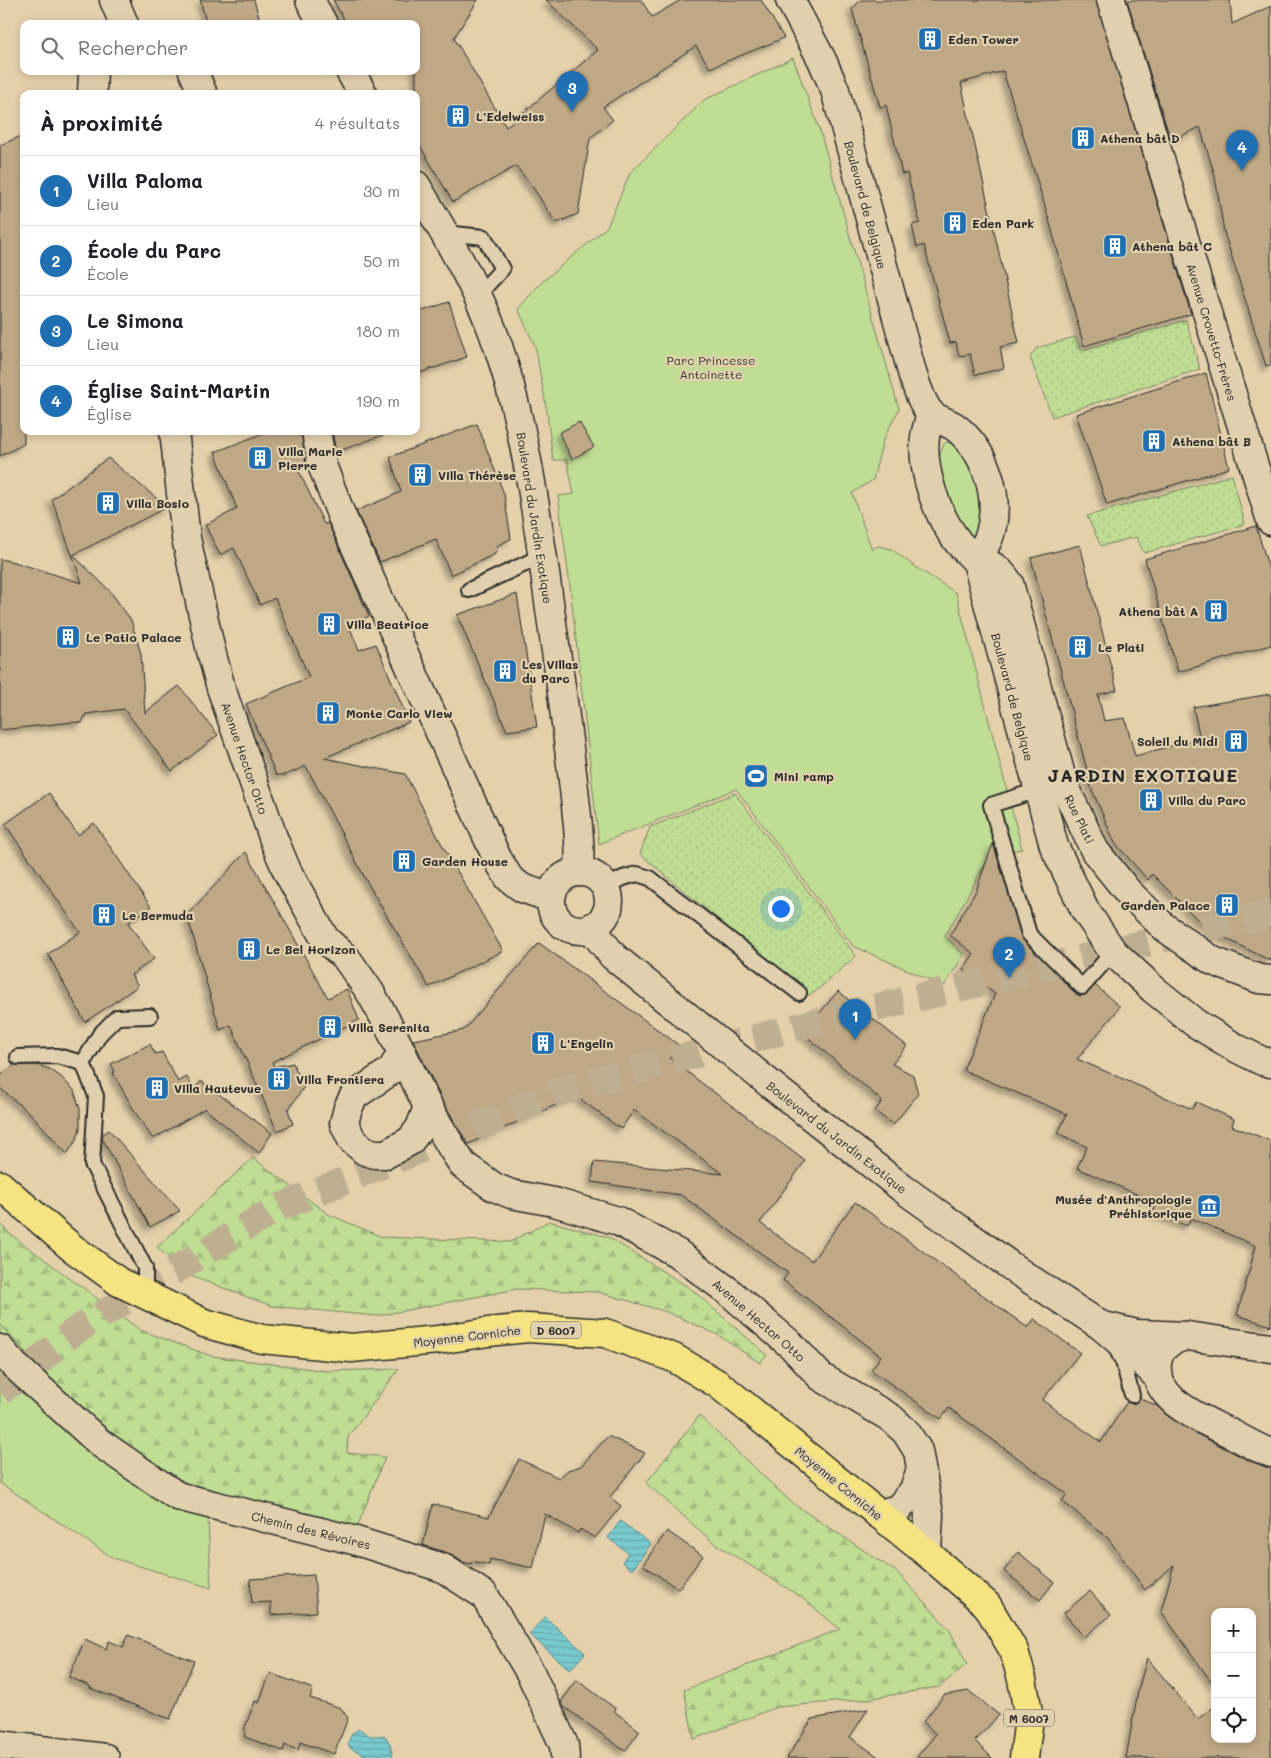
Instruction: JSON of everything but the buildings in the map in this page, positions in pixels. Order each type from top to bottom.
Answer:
[{"type":"main road","name":"Moyenne Corniche","points":[[0,1185],[71,1247],[118,1282],[204,1323],[262,1339],[351,1348],[438,1340],[528,1328],[605,1334],[674,1358],[718,1384],[927,1553],[987,1605],[1014,1651],[1022,1679]]},
{"type":"main road","name":"M 6007","points":[[1022,1679],[1029,1718],[1024,1758]]},
{"type":"street","points":[[114,0],[122,20]]},
{"type":"street","points":[[310,0],[321,20]]},
{"type":"street","name":"Boulevard de Belgique","points":[[790,0],[818,52],[835,90],[913,376],[931,414],[925,436],[926,464],[932,492],[942,518],[957,541],[977,562],[1054,846],[1085,910],[1113,952],[1153,989],[1195,1023],[1236,1048],[1262,1061],[1271,1063]]},
{"type":"street","name":"Avenue Crovetto-Frères","points":[[1111,0],[1271,520]]},
{"type":"street","points":[[92,90],[93,75]]},
{"type":"street","points":[[195,75],[201,90]]},
{"type":"street","points":[[352,75],[361,90]]},
{"type":"street","name":"Boulevard du Jardin Exotique","points":[[420,192],[444,233],[487,317],[498,346],[520,424],[542,556],[570,750],[580,852],[579,872]]},
{"type":"street","points":[[931,414],[955,427],[973,446],[984,464],[990,482],[994,504],[990,534],[977,562]]},
{"type":"street","name":"Avenue Hector Otto","points":[[174,435],[186,538],[210,647],[221,688],[274,840],[287,870],[325,939],[347,960],[370,992],[388,1024],[428,1107],[463,1165],[494,1187],[512,1194],[554,1202],[618,1221],[677,1253],[728,1291],[791,1345],[821,1376],[891,1418],[906,1432],[918,1451],[930,1514],[927,1553]]},
{"type":"street","points":[[317,435],[322,465],[342,517],[497,858],[509,878],[522,888],[551,898]]},
{"type":"street","name":"Rue Plati","points":[[977,562],[988,562],[1000,570],[1009,583],[1063,783],[1096,851],[1128,892],[1164,926],[1213,961],[1259,979],[1271,980]]},
{"type":"street","points":[[579,872],[587,872],[595,876],[606,887],[609,896],[609,906],[606,915],[599,923],[591,928],[574,930],[559,922],[551,907],[551,898],[557,883],[570,873],[579,872]]},
{"type":"street","name":"Boulevard du Jardin Exotique","points":[[591,928],[613,956],[780,1092],[902,1188],[1022,1274],[1100,1325],[1134,1353],[1158,1377],[1164,1391],[1176,1403],[1189,1412],[1271,1453]]},
{"type":"street","points":[[402,1052],[392,1070],[354,1096],[344,1123],[352,1140],[365,1151],[375,1154],[386,1154],[410,1141],[420,1128],[428,1107]]},
{"type":"street","name":"Boulevard du Jardin Exotique","points":[[1100,1325],[1137,1334],[1187,1336],[1271,1348]]},
{"type":"street","points":[[1158,1377],[1156,1365],[1166,1345],[1176,1339],[1187,1336]]},
{"type":"street","name":"Chemin des Révoires","points":[[0,1349],[14,1365],[100,1443],[177,1496],[352,1540],[443,1568],[484,1595],[531,1674],[564,1745],[565,1758]]},
{"type":"street","points":[[878,1514],[898,1509],[914,1490],[921,1469]]},
{"type":"street","points":[[5,1750],[105,1758]]},
{"type":"lane","points":[[469,590],[542,556]]},
{"type":"lane","points":[[1038,790],[991,805],[1029,934],[1082,987],[1113,952]]},
{"type":"lane","points":[[606,887],[623,878],[637,874],[650,878],[799,993]]},
{"type":"lane","points":[[83,1063],[100,1034],[117,1017],[150,1016]]},
{"type":"lane","points":[[18,1057],[57,1056],[83,1063]]},
{"type":"lane","points":[[83,1063],[96,1096],[92,1164],[144,1268],[146,1295]]},
{"type":"lane","points":[[1100,1325],[1114,1344],[1123,1362],[1132,1395]]},
{"type":"green space","name":"Parc Princesse Antoinette","points":[[793,58],[820,131],[899,409],[883,440],[873,480],[852,493],[872,550],[878,546],[891,549],[956,593],[1022,849],[991,855],[987,861],[945,936],[964,955],[944,986],[853,946],[736,789],[599,844],[558,496],[574,494],[567,460],[553,460],[546,406],[535,346],[518,309],[542,282],[607,227],[630,173],[704,100]]},
{"type":"green space","points":[[1186,320],[1200,369],[1052,417],[1030,357],[1037,348],[1075,337],[1082,350]]},
{"type":"green space","points":[[947,442],[956,447],[964,456],[976,484],[980,514],[979,526],[975,535],[970,536],[947,506],[939,464],[940,454],[944,444]]},
{"type":"green space","points":[[1232,475],[1245,524],[1144,553],[1136,537],[1101,546],[1087,516]]},
{"type":"green space","points":[[735,793],[856,956],[815,992],[809,995],[640,854],[650,827]]},
{"type":"green space","points":[[253,1158],[328,1214],[382,1237],[510,1242],[549,1221],[608,1237],[691,1289],[767,1355],[760,1363],[718,1335],[667,1312],[598,1292],[517,1289],[376,1316],[272,1306],[188,1275],[157,1247]]},
{"type":"green space","points":[[0,1224],[10,1234],[140,1330],[211,1356],[326,1371],[399,1369],[348,1437],[347,1453],[385,1457],[356,1530],[207,1495],[112,1439],[59,1389],[0,1324]]},
{"type":"green space","points":[[0,1324],[59,1389],[207,1495],[211,1588],[113,1558],[0,1483]]},
{"type":"green space","points":[[699,1416],[792,1503],[898,1573],[949,1629],[967,1664],[939,1687],[868,1699],[777,1707],[694,1739],[684,1690],[840,1629],[801,1597],[714,1543],[646,1483]]},
{"type":"water","points":[[620,1521],[651,1544],[632,1570],[622,1562],[628,1553],[608,1538]]},
{"type":"water","points":[[545,1617],[585,1653],[570,1670],[529,1634]]},
{"type":"water","points":[[359,1729],[370,1736],[386,1737],[390,1744],[393,1758],[372,1758],[350,1748],[348,1743],[352,1734]]},
{"type":"tunnel","points":[[0,1392],[75,1331],[274,1210],[563,1090],[812,1023],[1271,913]]},
{"type":"place","name":"Eden Tower","points":[[930,39]]},
{"type":"place","name":"Le Simona","points":[[572,112]]},
{"type":"place","name":"L'Edelweiss","points":[[458,116]]},
{"type":"place","name":"Athena bât D","points":[[1083,138]]},
{"type":"place","name":"Église Saint-Martin","points":[[1242,171]]},
{"type":"place","name":"Eden Park","points":[[955,223]]},
{"type":"place","name":"Athena bât C","points":[[1115,246]]},
{"type":"place","name":"Athena bât B","points":[[1154,441]]},
{"type":"place","name":"Villa Marie Pierre","points":[[260,458]]},
{"type":"place","name":"Villa Thérèse","points":[[420,475]]},
{"type":"place","name":"Villa Bosio","points":[[108,503]]},
{"type":"place","name":"Athena bât A","points":[[1216,611]]},
{"type":"place","name":"Villa Beatrice","points":[[329,624]]},
{"type":"place","name":"Le Patio Palace","points":[[68,637]]},
{"type":"place","name":"Le Plati","points":[[1080,647]]},
{"type":"place","name":"Les Villas du Parc","points":[[505,671]]},
{"type":"place","name":"Monte Carlo View","points":[[328,713]]},
{"type":"place","name":"Soleil du Midi","points":[[1236,741]]},
{"type":"place","name":"Mini ramp","points":[[756,776]]},
{"type":"place","name":"Villa du Parc","points":[[1151,800]]},
{"type":"place","name":"Garden House","points":[[404,861]]},
{"type":"place","name":"Garden Palace","points":[[1227,905]]},
{"type":"place","name":"Le Bermuda","points":[[104,915]]},
{"type":"place","name":"Le Bel Horizon","points":[[249,949]]},
{"type":"place","name":"École du Parc","points":[[1009,978]]},
{"type":"place","name":"Villa Serenita","points":[[330,1027]]},
{"type":"place","name":"Villa Paloma","points":[[855,1040]]},
{"type":"place","name":"L'Engelin","points":[[543,1043]]},
{"type":"place","name":"Villa Frontiera","points":[[279,1079]]},
{"type":"place","name":"Villa Hautevue","points":[[157,1088]]},
{"type":"place","name":"Musée d'Anthropologie Préhistorique","points":[[1209,1206]]},
{"type":"district","name":"JARDIN EXOTIQUE","points":[[1143,775]]}]
